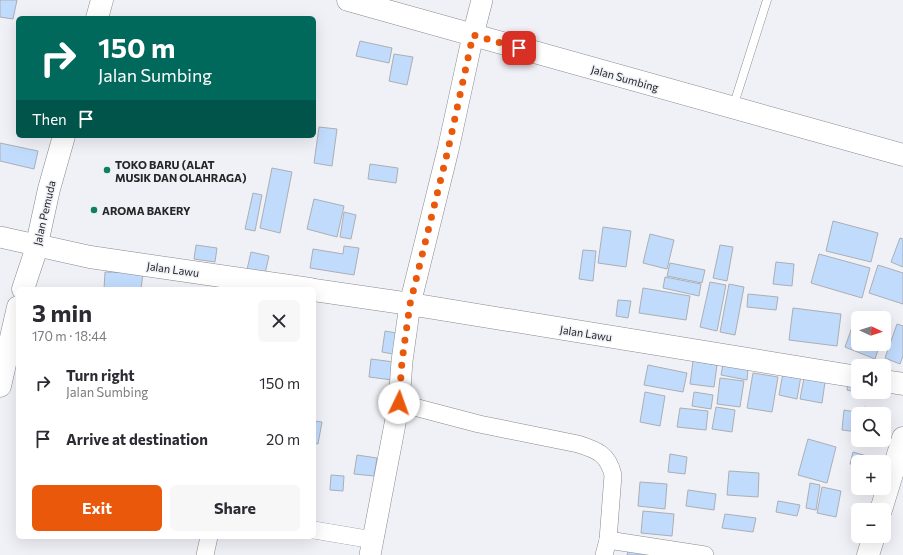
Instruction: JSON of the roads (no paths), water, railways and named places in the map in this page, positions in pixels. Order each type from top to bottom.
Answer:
[{"type":"main road","points":[[98,16],[102,0]]},
{"type":"main road","name":"Jalan Sumbing","points":[[348,0],[903,155]]},
{"type":"main road","name":"Jalan Pemuda","points":[[24,287],[63,138]]},
{"type":"main road","name":"Jalan Lawu","points":[[35,249],[296,287]]},
{"type":"main road","name":"Jalan Lawu","points":[[316,290],[851,375]]},
{"type":"main road","points":[[0,386],[16,316]]},
{"type":"main road","points":[[891,382],[903,384]]},
{"type":"main road","points":[[883,503],[903,438]]},
{"type":"main road","points":[[868,555],[872,543]]},
{"type":"street","points":[[316,531],[372,548],[399,398],[402,361],[410,304],[448,150],[482,0]]},
{"type":"street","points":[[0,237],[35,249]]},
{"type":"street","points":[[399,398],[479,424],[592,448],[603,455],[610,464],[613,474],[606,547],[705,555]]},
{"type":"street","points":[[205,555],[209,539]]},
{"type":"lane","points":[[733,108],[766,0]]},
{"type":"place","name":"TOKO BARU (ALAT MUSIK DAN OLAHRAGA)","points":[[107,170]]},
{"type":"place","name":"AROMA BAKERY","points":[[94,210]]}]
